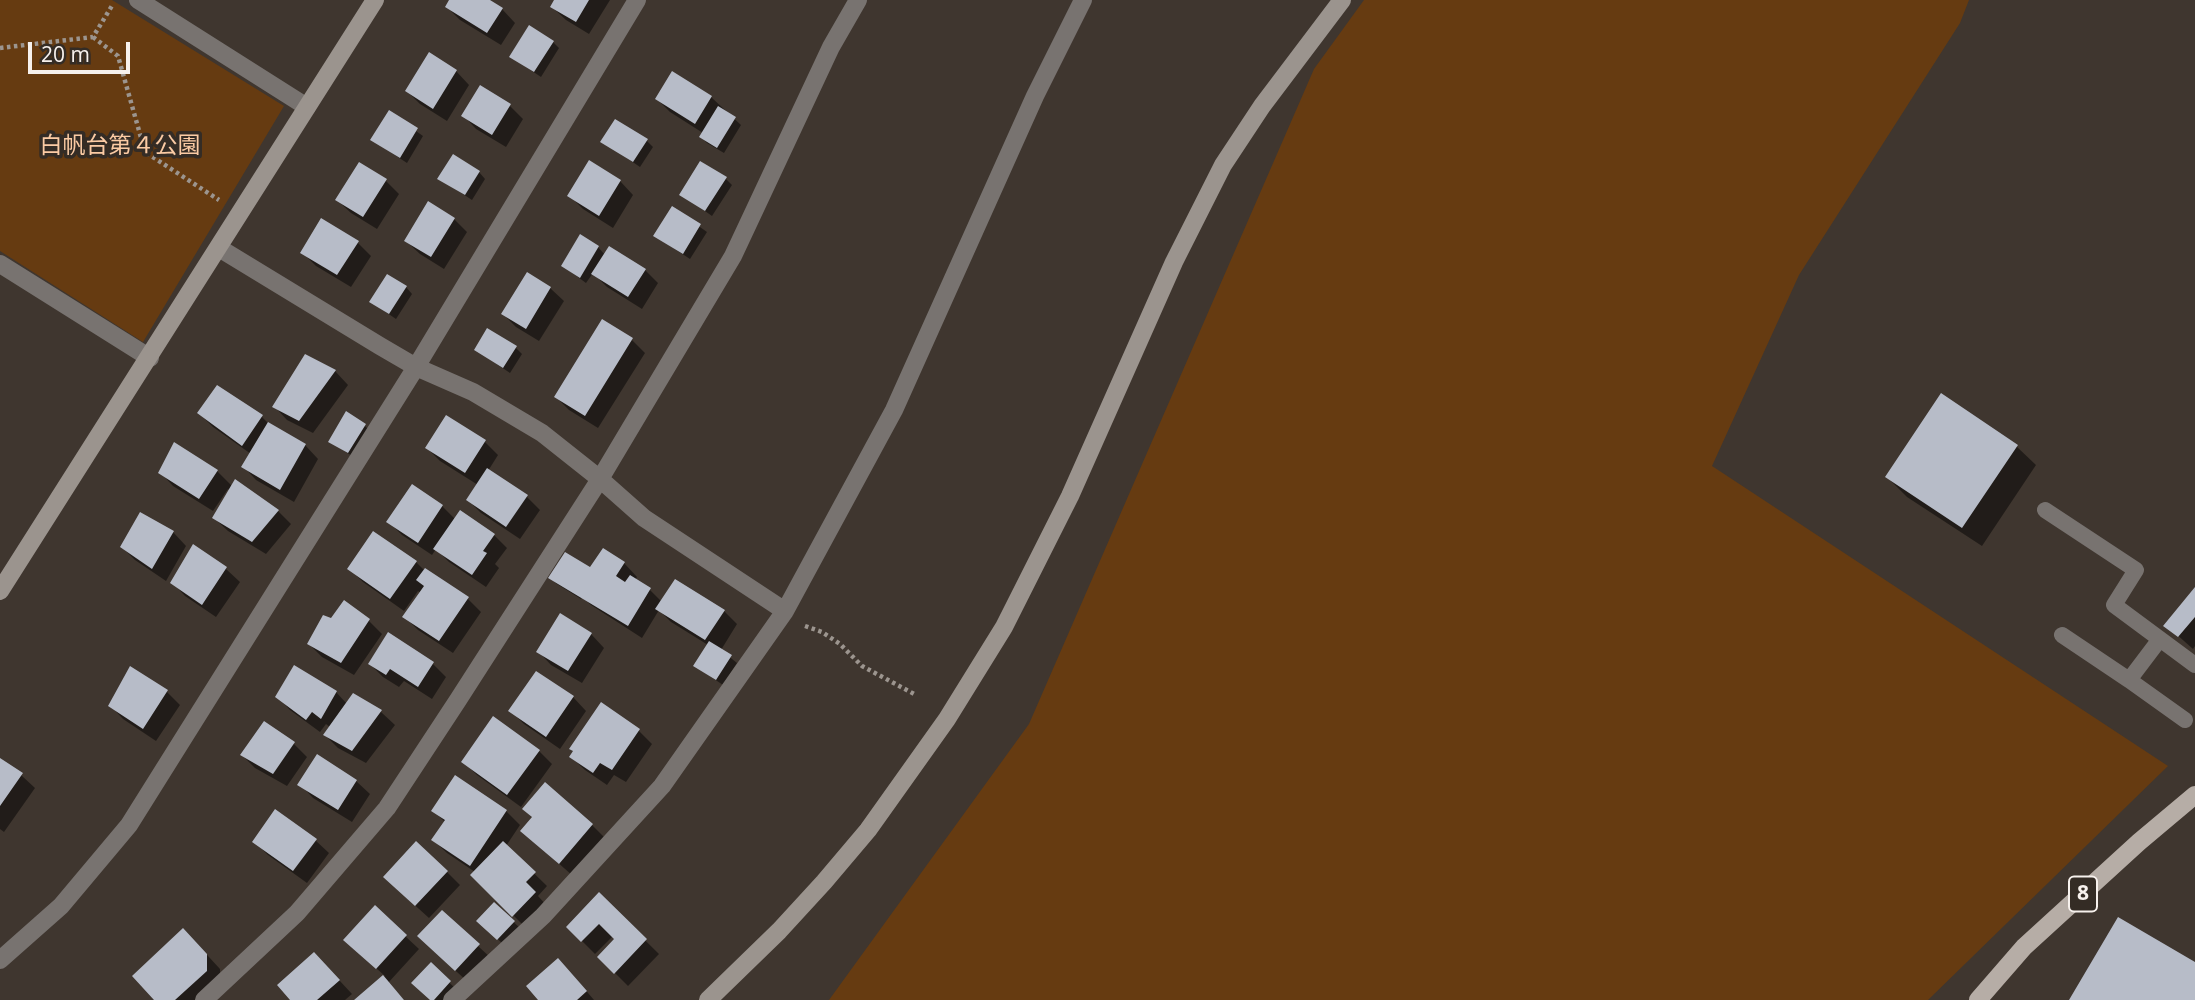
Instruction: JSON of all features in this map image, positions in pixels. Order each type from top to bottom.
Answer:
[{"type":"main road","name":"8","points":[[1978,1000],[2024,947],[2195,795]]},
{"type":"street","points":[[138,0],[307,107]]},
{"type":"street","points":[[0,591],[375,0]]},
{"type":"street","points":[[0,960],[61,906],[129,825],[416,367],[636,0]]},
{"type":"street","points":[[204,1000],[297,913],[387,808],[600,479],[733,256],[831,47],[858,0]]},
{"type":"street","points":[[452,1000],[543,916],[662,786],[785,611],[894,410],[1035,96],[1083,0]]},
{"type":"street","points":[[708,1000],[779,931],[824,882],[868,830],[947,719],[1004,627],[1064,508],[1174,262],[1223,165],[1262,106],[1342,0]]},
{"type":"street","points":[[219,248],[416,367],[473,392],[542,433],[644,518],[785,611]]},
{"type":"street","points":[[0,264],[150,358]]},
{"type":"lane","points":[[2045,510],[2136,570],[2114,605],[2195,665]]},
{"type":"lane","points":[[2062,635],[2185,720]]},
{"type":"lane","points":[[2129,680],[2160,639]]},
{"type":"path","points":[[93,37],[116,0]]},
{"type":"path","points":[[0,48],[93,37],[118,56],[145,152],[241,214]]},
{"type":"path","points":[[785,611],[800,624],[822,632],[840,644],[862,666],[916,695]]},
{"type":"green space","name":"白帆台第４公園","points":[[0,0],[112,0],[284,106],[143,342],[0,251]]},
{"type":"green space","points":[[1364,0],[1969,0],[1960,23],[1799,275],[1712,466],[2168,766],[1928,1000],[829,1000],[1029,724],[1314,69]]},
{"type":"building","points":[[449,0],[490,0],[503,8],[487,33],[445,7]]},
{"type":"building","points":[[554,0],[589,0],[576,22],[550,7]]},
{"type":"building","points":[[529,25],[554,41],[534,72],[509,57]]},
{"type":"building","points":[[429,52],[457,70],[433,109],[405,91]]},
{"type":"building","points":[[672,71],[712,96],[695,124],[655,99]]},
{"type":"building","points":[[480,85],[511,104],[492,135],[461,116]]},
{"type":"building","points":[[718,106],[736,117],[717,148],[699,137]]},
{"type":"building","points":[[389,110],[418,128],[400,158],[370,140]]},
{"type":"building","points":[[615,119],[648,139],[633,162],[600,142]]},
{"type":"building","points":[[453,154],[480,171],[465,195],[437,179]]},
{"type":"building","points":[[589,160],[621,180],[599,216],[567,196]]},
{"type":"building","points":[[700,161],[727,177],[705,211],[679,195]]},
{"type":"building","points":[[359,162],[387,179],[363,217],[335,200]]},
{"type":"building","points":[[428,201],[455,218],[431,257],[404,241]]},
{"type":"building","points":[[672,206],[701,224],[683,254],[653,236]]},
{"type":"building","points":[[321,218],[359,241],[337,275],[300,253]]},
{"type":"building","points":[[580,234],[599,246],[580,278],[561,266]]},
{"type":"building","points":[[609,246],[646,269],[628,297],[591,274]]},
{"type":"building","points":[[527,272],[551,287],[526,329],[501,314]]},
{"type":"building","points":[[387,274],[407,286],[389,314],[369,302]]},
{"type":"building","points":[[602,319],[633,338],[585,416],[554,397]]},
{"type":"building","points":[[487,328],[517,346],[503,368],[474,350]]},
{"type":"building","points":[[305,354],[336,370],[299,421],[272,407]]},
{"type":"building","points":[[217,385],[263,415],[242,446],[197,413]]},
{"type":"building","points":[[1941,393],[2018,445],[1962,528],[1885,477]]},
{"type":"building","points":[[346,411],[366,424],[348,453],[328,442]]},
{"type":"building","points":[[446,415],[486,440],[465,473],[425,448]]},
{"type":"building","points":[[268,422],[306,444],[280,490],[241,467]]},
{"type":"building","points":[[174,442],[218,470],[199,499],[158,473]]},
{"type":"building","points":[[487,468],[528,495],[506,527],[466,500]]},
{"type":"building","points":[[235,479],[279,510],[252,542],[212,518]]},
{"type":"building","points":[[412,484],[443,505],[418,543],[386,522]]},
{"type":"building","points":[[460,510],[495,534],[483,551],[487,553],[472,575],[433,549]]},
{"type":"building","points":[[140,512],[174,531],[152,569],[120,547]]},
{"type":"building","points":[[373,531],[417,561],[390,599],[347,569]]},
{"type":"building","points":[[193,544],[227,567],[202,605],[170,583]]},
{"type":"building","points":[[603,548],[625,562],[616,576],[625,582],[630,575],[651,588],[628,626],[548,578],[565,552],[590,567]]},
{"type":"building","points":[[425,568],[469,597],[439,641],[402,617],[424,586],[416,580]]},
{"type":"building","points":[[675,579],[725,610],[705,640],[655,609]]},
{"type":"building","points":[[2195,587],[2195,617],[2178,637],[2163,626]]},
{"type":"building","points":[[344,600],[370,619],[341,663],[307,644],[323,615],[331,618]]},
{"type":"building","points":[[560,613],[592,633],[568,671],[536,652]]},
{"type":"building","points":[[388,632],[434,662],[418,687],[390,669],[386,675],[368,664]]},
{"type":"building","points":[[709,641],[732,655],[716,680],[693,666]]},
{"type":"building","points":[[294,665],[337,691],[321,719],[312,712],[306,720],[275,697]]},
{"type":"building","points":[[130,666],[168,690],[143,729],[108,706]]},
{"type":"building","points":[[536,671],[574,696],[546,737],[508,711]]},
{"type":"building","points":[[353,693],[382,710],[352,751],[323,735]]},
{"type":"building","points":[[601,702],[640,729],[612,770],[600,763],[593,773],[569,757],[573,751],[569,749]]},
{"type":"building","points":[[493,716],[540,750],[507,795],[461,762]]},
{"type":"building","points":[[264,721],[295,742],[273,774],[240,755]]},
{"type":"building","points":[[317,754],[357,780],[338,810],[297,785]]},
{"type":"building","points":[[0,758],[23,773],[0,806]]},
{"type":"building","points":[[455,775],[507,810],[470,866],[431,840],[445,820],[431,811]]},
{"type":"building","points":[[545,782],[593,824],[559,864],[520,831],[532,817],[522,809]]},
{"type":"building","points":[[275,809],[317,839],[293,871],[252,842]]},
{"type":"building","points":[[416,841],[448,871],[415,906],[383,877]]},
{"type":"building","points":[[503,841],[536,872],[526,882],[536,892],[512,917],[470,875]]},
{"type":"building","points":[[599,892],[647,939],[614,974],[597,957],[614,939],[599,924],[581,942],[566,927]]},
{"type":"building","points":[[494,902],[515,921],[497,940],[476,921]]},
{"type":"building","points":[[375,905],[407,935],[376,969],[343,940]]},
{"type":"building","points":[[442,910],[480,944],[455,971],[417,936]]},
{"type":"building","points":[[2118,917],[2195,962],[2195,1000],[2069,1000]]},
{"type":"building","points":[[183,928],[207,954],[207,971],[175,1000],[154,1000],[132,976]]},
{"type":"building","points":[[314,952],[340,980],[317,1000],[290,1000],[277,985]]},
{"type":"building","points":[[558,958],[587,991],[577,1000],[538,1000],[526,986]]},
{"type":"building","points":[[431,962],[451,981],[434,1000],[430,1000],[411,983]]},
{"type":"building","points":[[383,975],[404,1000],[354,1000]]}]
